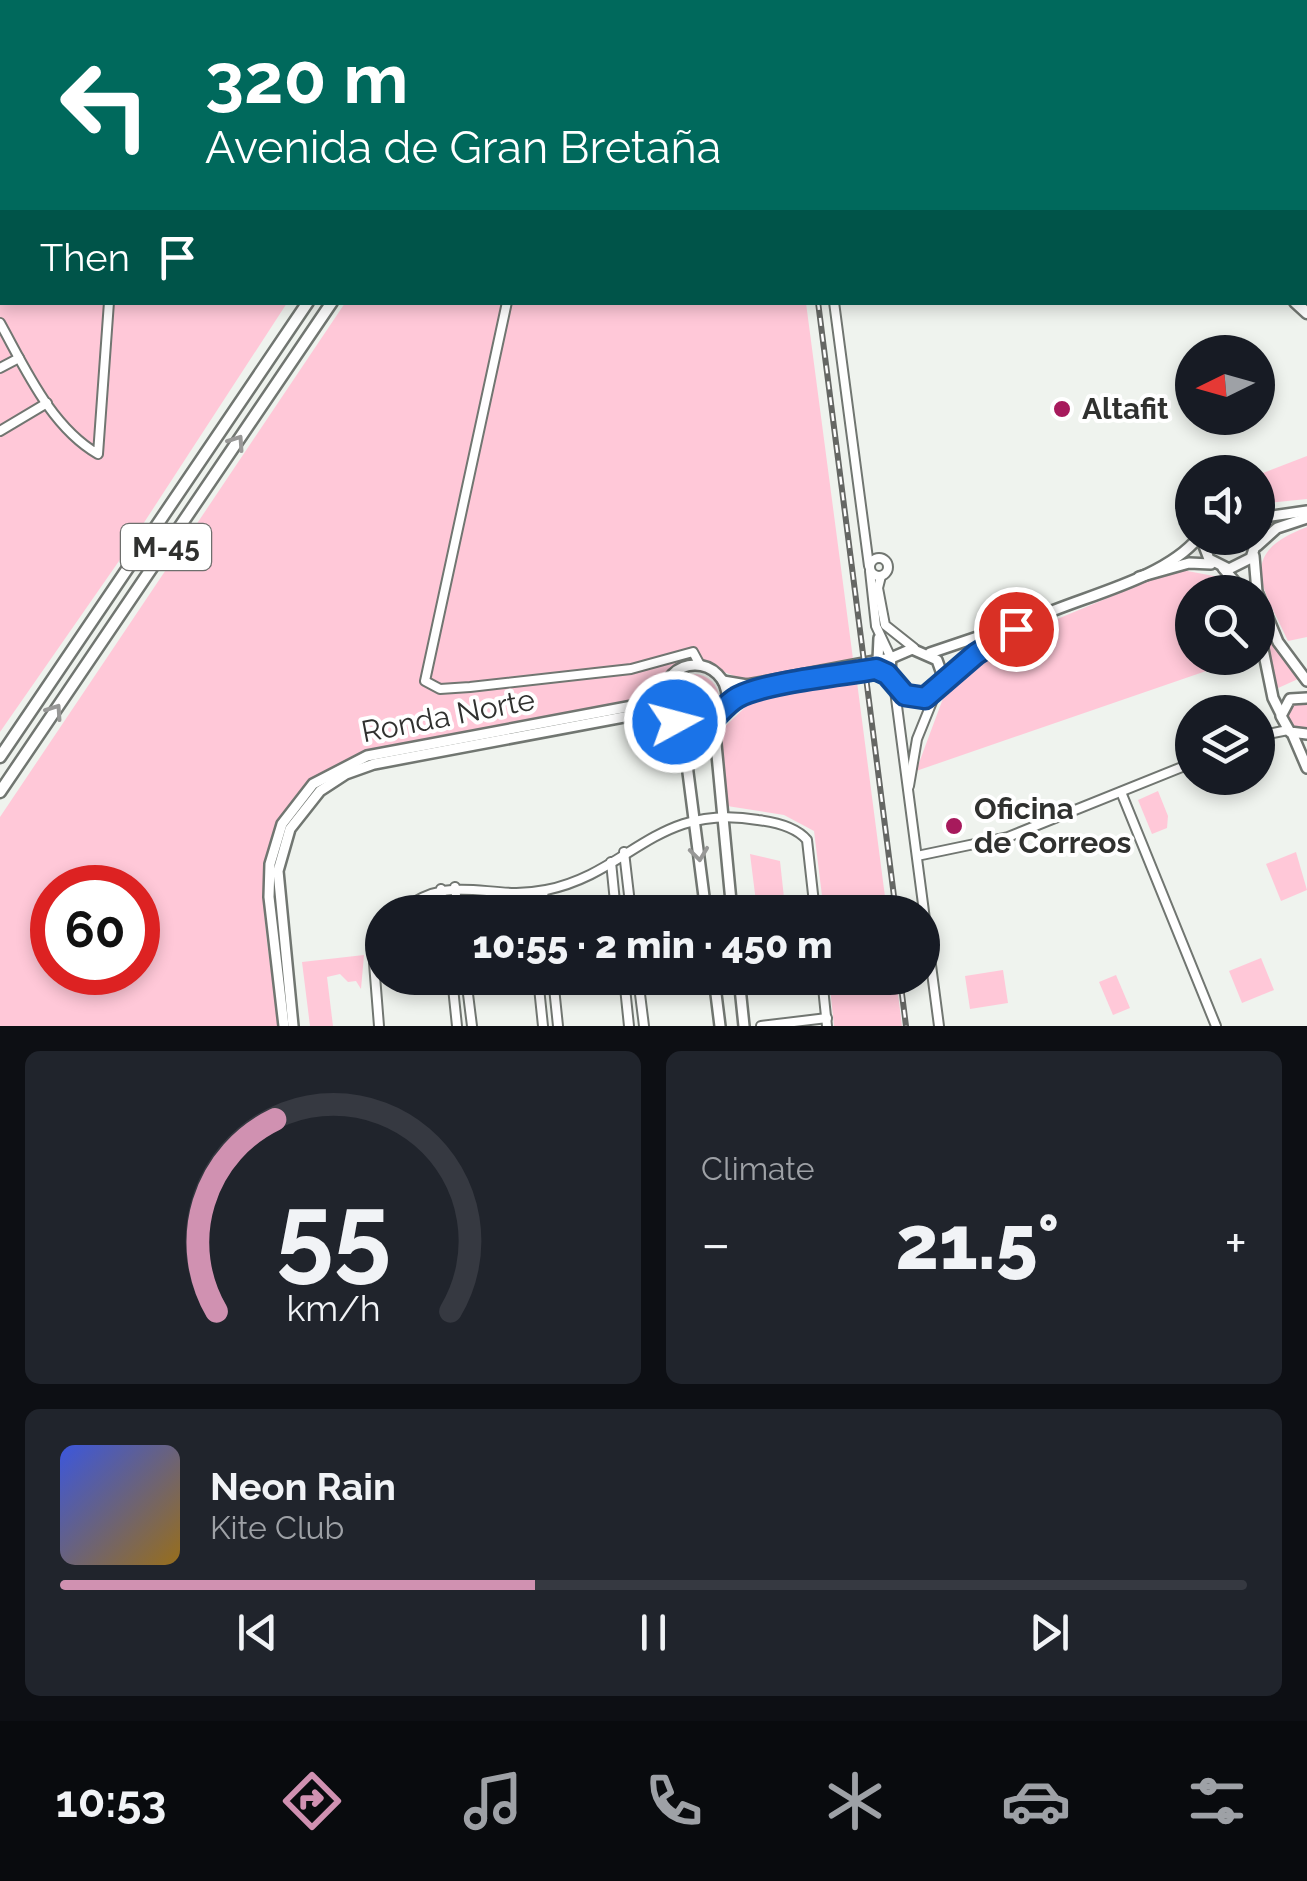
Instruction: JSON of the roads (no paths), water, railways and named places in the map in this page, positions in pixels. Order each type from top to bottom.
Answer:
[{"type":"highway","name":"M-45","points":[[0,757],[306,305]]},
{"type":"highway","name":"M-45","points":[[0,792],[330,305]]},
{"type":"main road","points":[[1275,517],[1307,514]]},
{"type":"main road","points":[[1275,530],[1307,514]]},
{"type":"main road","points":[[700,665],[723,680],[747,684],[891,658],[899,651],[948,650],[1136,578],[1180,555]]},
{"type":"main road","points":[[1208,555],[1227,575]]},
{"type":"main road","points":[[1136,578],[1192,563],[1240,566],[1248,555]]},
{"type":"main road","points":[[666,684],[663,702],[672,719],[698,729],[714,723],[726,705],[746,694],[873,670],[915,699],[937,690],[976,654],[1031,620]]},
{"type":"main road","points":[[1275,635],[1307,681]]},
{"type":"main road","points":[[878,660],[879,638]]},
{"type":"main road","points":[[922,651],[940,666],[937,690]]},
{"type":"main road","points":[[891,658],[893,681]]},
{"type":"main road","name":"Ronda Norte","points":[[284,1026],[270,864],[282,824],[313,784],[366,756],[643,704],[680,668],[700,665]]},
{"type":"main road","points":[[1268,675],[1273,698],[1307,768]]},
{"type":"main road","points":[[723,680],[726,705]]},
{"type":"main road","points":[[1281,716],[1290,700],[1307,698]]},
{"type":"main road","name":"Ronda Norte","points":[[293,1026],[278,895],[280,859],[298,816],[324,787],[354,770],[416,755],[645,713],[672,719]]},
{"type":"main road","points":[[714,723],[730,895]]},
{"type":"main road","points":[[682,726],[704,895]]},
{"type":"main road","points":[[1290,732],[1307,734]]},
{"type":"main road","points":[[716,995],[720,1026]]},
{"type":"main road","points":[[741,995],[744,1026]]},
{"type":"street","points":[[0,322],[47,402],[82,445],[98,454],[109,305]]},
{"type":"street","points":[[506,305],[425,681],[440,689],[470,688],[630,669],[693,652],[700,665]]},
{"type":"street","points":[[834,305],[879,638],[891,658]]},
{"type":"street","points":[[0,368],[20,358]]},
{"type":"street","points":[[0,432],[47,402]]},
{"type":"street","points":[[866,545],[888,564],[878,591],[885,625],[898,639],[922,651]]},
{"type":"street","points":[[870,569],[877,557]]},
{"type":"street","points":[[870,569],[881,576]]},
{"type":"street","points":[[893,681],[939,1026]]},
{"type":"street","points":[[908,806],[917,739],[937,690]]},
{"type":"street","points":[[1275,723],[1281,716]]},
{"type":"street","points":[[1275,732],[1290,732]]},
{"type":"street","points":[[916,856],[1001,839],[1175,770]]},
{"type":"street","points":[[1121,792],[1216,1026]]},
{"type":"street","points":[[429,895],[441,888],[528,893],[570,884],[657,832],[695,820],[722,817],[770,822],[800,833],[806,840],[812,895]]},
{"type":"street","points":[[624,852],[629,895]]},
{"type":"street","points":[[611,862],[614,895]]},
{"type":"street","points":[[455,887],[456,895]]},
{"type":"street","points":[[441,888],[442,895]]},
{"type":"street","points":[[542,891],[543,895]]},
{"type":"street","points":[[377,995],[379,1026]]},
{"type":"street","points":[[454,995],[457,1026]]},
{"type":"street","points":[[468,995],[472,1026]]},
{"type":"street","points":[[540,995],[543,1026]]},
{"type":"street","points":[[554,995],[558,1026]]},
{"type":"street","points":[[626,995],[629,1026]]},
{"type":"street","points":[[640,995],[644,1026]]},
{"type":"street","points":[[761,1026],[827,1022],[824,995]]},
{"type":"railway","points":[[818,305],[894,895]]},
{"type":"railway","points":[[902,995],[906,1026]]},
{"type":"place","name":"Altafit","points":[[1062,409]]},
{"type":"place","name":"Oficina de Correos","points":[[954,826]]}]
